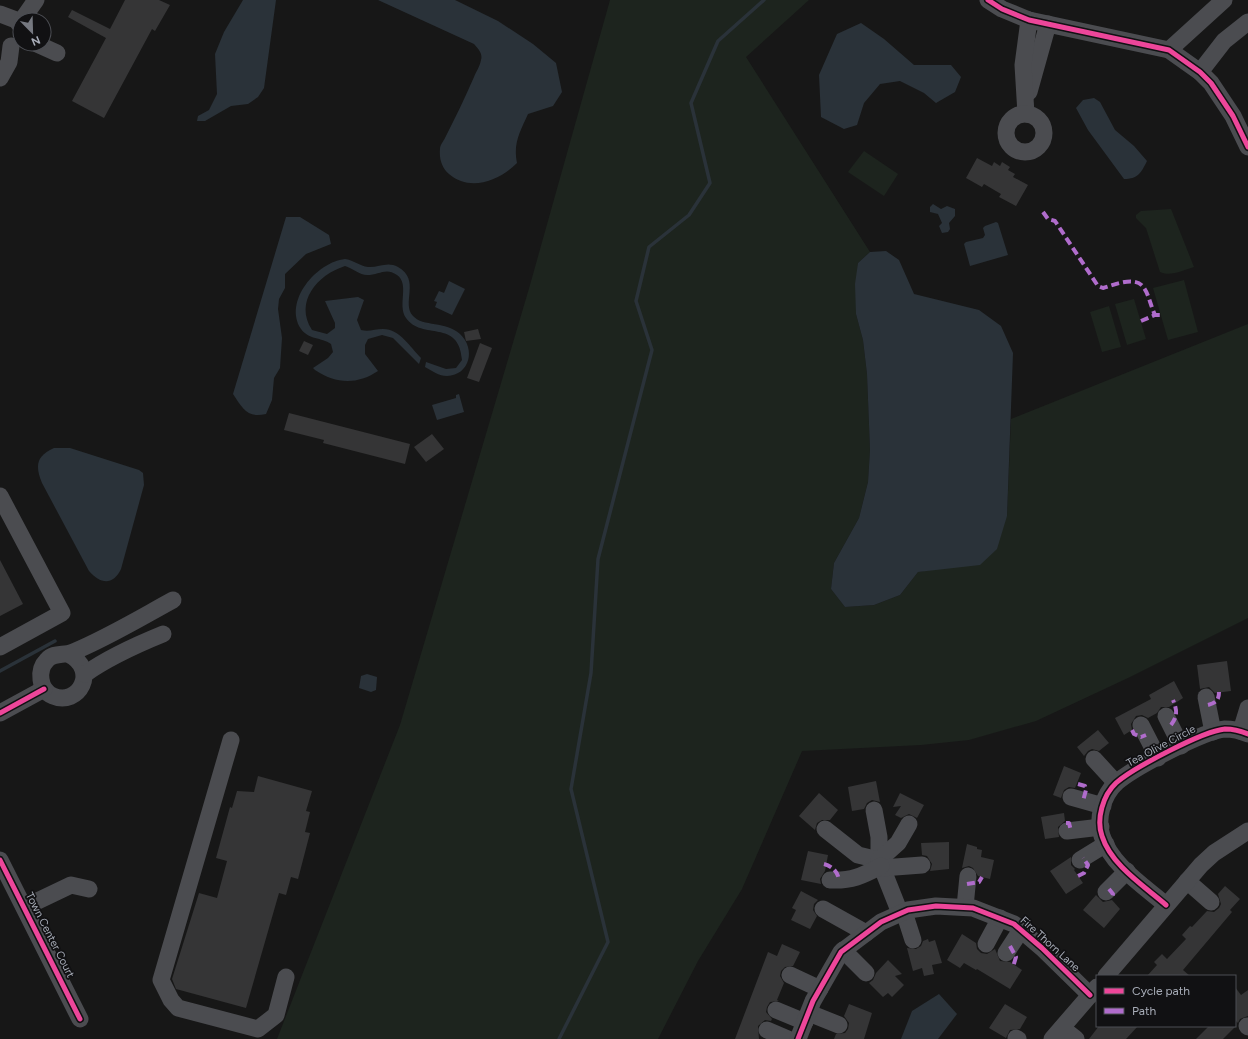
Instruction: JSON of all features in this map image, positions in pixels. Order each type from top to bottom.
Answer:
[{"type":"street","points":[[25,12],[36,0]]},
{"type":"street","points":[[988,0],[1002,9],[1029,20],[1169,50],[1200,72],[1212,84],[1233,116],[1248,148]]},
{"type":"street","points":[[1169,50],[1224,0]]},
{"type":"street","points":[[1029,20],[1023,65],[1025,109],[1048,24]]},
{"type":"street","points":[[1200,72],[1224,41],[1248,22]]},
{"type":"street","points":[[0,78],[9,62],[12,27]]},
{"type":"street","points":[[52,51],[57,53]]},
{"type":"street","points":[[0,496],[62,613],[0,647]]},
{"type":"street","points":[[68,654],[79,662],[85,674],[82,686],[74,695],[64,698],[53,696],[44,689],[40,679],[42,668],[48,659],[57,654],[68,654],[120,629],[173,600]]},
{"type":"street","points":[[120,629],[125,629],[129,634],[132,647]]},
{"type":"street","points":[[85,674],[132,647],[163,634]]},
{"type":"street","points":[[0,713],[44,689]]},
{"type":"street","points":[[1206,696],[1213,732]]},
{"type":"street","points":[[1245,732],[1248,708]]},
{"type":"street","points":[[1166,716],[1181,746]]},
{"type":"street","points":[[1141,725],[1158,758]]},
{"type":"street","name":"Tea Olive Circle","points":[[1166,905],[1127,871],[1112,855],[1102,836],[1100,816],[1105,797],[1116,784],[1132,771],[1204,734],[1225,729],[1245,732]]},
{"type":"street","points":[[231,740],[162,980],[171,1000],[178,1008],[258,1029],[276,1015],[286,977]]},
{"type":"street","points":[[1094,759],[1116,784]]},
{"type":"street","points":[[1071,797],[1103,806]]},
{"type":"street","points":[[874,810],[879,837],[881,865],[913,940]]},
{"type":"street","points":[[830,880],[847,880],[857,878],[881,865],[898,843],[908,824]]},
{"type":"street","points":[[1067,831],[1101,827]]},
{"type":"street","points":[[825,829],[858,855],[881,865],[922,865]]},
{"type":"street","points":[[1107,975],[1205,861],[1246,838]]},
{"type":"street","points":[[1080,860],[1106,844]]},
{"type":"street","name":"Town Center Court","points":[[0,860],[25,907],[80,1019]]},
{"type":"street","points":[[1106,892],[1127,871]]},
{"type":"street","points":[[965,907],[968,876]]},
{"type":"street","points":[[1187,881],[1211,902]]},
{"type":"street","points":[[25,907],[71,884],[89,889]]},
{"type":"street","name":"Fire Thorn Lane","points":[[798,1039],[820,989],[843,950],[881,922],[902,912],[936,906],[974,908],[1014,924],[1094,991]]},
{"type":"street","points":[[824,909],[866,933]]},
{"type":"street","points":[[986,944],[1000,918]]},
{"type":"street","points":[[1006,953],[1021,930]]},
{"type":"street","points":[[843,950],[866,973]]},
{"type":"street","points":[[790,975],[820,989]]},
{"type":"street","points":[[1076,1039],[1057,1033],[1094,991]]},
{"type":"street","points":[[776,1010],[838,1025]]},
{"type":"street","points":[[768,1030],[788,1039]]},
{"type":"shaded area","points":[[243,0],[276,0],[264,88],[258,97],[248,104],[231,106],[205,121],[197,121],[198,116],[209,110],[217,94],[215,54],[224,32]]},
{"type":"shaded area","points":[[378,0],[455,0],[498,21],[533,44],[556,63],[562,92],[553,106],[528,114],[517,143],[517,163],[502,175],[484,182],[466,182],[449,174],[444,169],[441,160],[440,146],[479,67],[481,53],[474,44]]},
{"type":"shaded area","points":[[610,0],[809,0],[746,57],[870,252],[858,263],[856,314],[863,340],[867,374],[870,450],[868,482],[859,518],[834,563],[831,589],[845,607],[874,605],[900,595],[918,572],[942,568],[1007,516],[1011,419],[1248,324],[1248,618],[1128,678],[1036,721],[969,740],[921,745],[802,751],[742,889],[698,961],[658,1039],[277,1039],[400,725],[530,285]]},
{"type":"shaded area","points":[[861,23],[884,39],[914,65],[951,65],[961,77],[955,92],[936,103],[924,93],[900,81],[880,84],[864,103],[857,125],[844,129],[821,117],[819,75],[837,34]]},
{"type":"shaded area","points":[[1094,98],[1100,102],[1115,130],[1134,146],[1147,161],[1141,172],[1133,178],[1124,179],[1088,130],[1076,108],[1083,100]]},
{"type":"shaded area","points":[[864,151],[898,174],[884,196],[848,172]]},
{"type":"shaded area","points":[[933,204],[941,209],[947,206],[955,209],[955,216],[949,223],[950,229],[948,232],[942,233],[939,226],[942,223],[938,214],[930,212],[930,207]]},
{"type":"shaded area","points":[[1171,209],[1194,267],[1168,274],[1160,272],[1146,228],[1136,218],[1136,215],[1141,211]]},
{"type":"shaded area","points":[[286,217],[300,217],[329,235],[331,244],[306,254],[285,274],[285,288],[279,299],[278,309],[282,338],[280,368],[274,378],[272,400],[266,414],[254,415],[243,408],[233,394]]},
{"type":"shaded area","points":[[996,222],[998,223],[1008,255],[970,266],[964,244],[966,242],[983,238],[985,235],[983,228]]},
{"type":"shaded area","points":[[886,251],[899,260],[914,294],[979,310],[1001,326],[1013,353],[1007,516],[997,549],[980,565],[918,572],[900,595],[874,605],[845,607],[831,589],[834,563],[859,518],[868,482],[870,450],[867,374],[863,340],[856,314],[855,284],[858,263],[870,252]]},
{"type":"shaded area","points":[[345,259],[368,267],[394,265],[405,272],[410,285],[409,305],[413,316],[423,322],[448,327],[460,334],[465,340],[469,354],[468,360],[461,371],[455,375],[444,376],[425,367],[426,362],[446,369],[456,368],[462,360],[459,347],[454,339],[447,334],[413,325],[406,318],[403,307],[403,284],[397,275],[386,271],[371,275],[364,275],[345,266],[326,276],[311,291],[307,300],[306,309],[307,320],[312,330],[327,334],[335,328],[335,323],[325,301],[358,297],[364,300],[357,320],[361,330],[367,331],[383,329],[395,332],[404,339],[421,358],[419,364],[393,338],[382,335],[368,339],[365,345],[365,354],[378,371],[370,376],[354,381],[346,381],[331,378],[315,370],[313,368],[328,358],[333,352],[331,344],[304,333],[297,318],[296,307],[300,295],[314,275],[324,267]]},
{"type":"shaded area","points":[[1184,280],[1198,332],[1168,340],[1153,288]]},
{"type":"shaded area","points":[[449,281],[465,289],[452,315],[435,307],[437,302],[434,301],[439,291],[444,293]]},
{"type":"shaded area","points":[[1134,299],[1146,339],[1127,345],[1115,304]]},
{"type":"shaded area","points":[[1109,306],[1121,347],[1102,352],[1090,312]]},
{"type":"shaded area","points":[[459,394],[464,412],[437,420],[432,405],[456,398],[456,395]]},
{"type":"shaded area","points":[[54,448],[70,448],[139,470],[143,473],[144,485],[121,569],[110,581],[102,581],[89,571],[42,483],[38,471],[40,458]]},
{"type":"shaded area","points":[[367,674],[377,677],[376,690],[371,692],[359,688],[361,676]]},
{"type":"shaded area","points":[[939,994],[957,1014],[938,1039],[901,1039],[912,1011]]},
{"type":"building","points":[[125,0],[159,0],[170,5],[155,31],[152,29],[104,118],[72,101],[106,38],[68,17],[72,10],[110,29]]},
{"type":"building","points":[[977,158],[992,166],[994,162],[1000,166],[1002,162],[1010,167],[1008,170],[1015,174],[1013,177],[1028,185],[1016,206],[999,197],[1001,194],[984,184],[982,187],[966,178]]},
{"type":"building","points":[[478,329],[481,339],[466,341],[464,332]]},
{"type":"building","points":[[304,341],[313,345],[308,355],[299,351]]},
{"type":"building","points":[[480,343],[492,348],[479,382],[467,378]]},
{"type":"building","points":[[289,413],[410,444],[405,464],[323,443],[324,440],[284,430]]},
{"type":"building","points":[[432,434],[444,449],[426,462],[414,447]]},
{"type":"building","points":[[0,560],[23,604],[0,616]]},
{"type":"building","points":[[1227,661],[1231,691],[1215,693],[1209,687],[1200,689],[1197,665]]},
{"type":"building","points":[[1174,681],[1183,698],[1169,707],[1161,707],[1157,713],[1148,718],[1142,715],[1136,716],[1131,724],[1132,730],[1124,735],[1115,718],[1151,699],[1149,695]]},
{"type":"building","points":[[1098,730],[1109,743],[1099,751],[1092,749],[1088,751],[1084,756],[1077,747]]},
{"type":"building","points":[[1064,766],[1081,773],[1075,788],[1069,787],[1064,790],[1061,798],[1053,795]]},
{"type":"building","points":[[258,776],[312,791],[306,811],[310,812],[305,832],[310,833],[298,879],[291,877],[286,895],[279,893],[246,1008],[176,989],[172,979],[199,893],[217,898],[227,861],[216,858],[230,807],[232,808],[237,791],[254,792]]},
{"type":"building","points":[[876,781],[880,802],[872,800],[867,803],[864,809],[852,811],[848,787]]},
{"type":"building","points":[[819,793],[838,810],[830,820],[822,820],[817,823],[815,830],[799,816]]},
{"type":"building","points":[[900,793],[924,805],[917,818],[909,814],[901,818],[895,815],[901,806],[893,807]]},
{"type":"building","points":[[1064,813],[1065,821],[1058,827],[1059,837],[1045,839],[1041,817]]},
{"type":"building","points":[[949,842],[949,869],[930,871],[932,864],[927,856],[922,855],[921,843]]},
{"type":"building","points":[[967,844],[982,850],[981,857],[994,860],[990,879],[978,876],[973,868],[969,866],[962,868]]},
{"type":"building","points":[[808,851],[828,855],[825,871],[820,879],[821,884],[801,880]]},
{"type":"building","points":[[1071,857],[1071,865],[1083,883],[1066,894],[1050,871]]},
{"type":"building","points":[[1225,886],[1240,899],[1230,910],[1232,912],[1183,970],[1189,975],[1148,975],[1157,965],[1154,962],[1162,954],[1167,959],[1186,939],[1182,935],[1190,926],[1192,927],[1207,911],[1214,912],[1219,908],[1221,904],[1218,894]]},
{"type":"building","points":[[801,891],[818,900],[814,904],[813,910],[817,916],[810,929],[791,920],[796,910],[792,908]]},
{"type":"building","points":[[1096,895],[1103,902],[1112,900],[1120,909],[1104,928],[1083,910]]},
{"type":"building","points":[[962,934],[976,943],[977,949],[981,953],[987,954],[995,949],[1000,961],[1010,962],[1022,970],[1010,989],[964,963],[960,968],[947,960]]},
{"type":"building","points":[[928,939],[929,942],[935,940],[942,963],[932,965],[934,974],[924,976],[922,968],[913,971],[907,948],[916,949],[921,946],[923,941]]},
{"type":"building","points":[[782,944],[800,952],[793,966],[785,967],[781,971],[780,976],[784,983],[777,1000],[779,1001],[770,1002],[766,1012],[772,1019],[771,1021],[765,1020],[758,1026],[759,1039],[735,1039],[768,952],[777,956]]},
{"type":"building","points":[[888,960],[902,974],[895,976],[904,985],[892,997],[888,993],[883,997],[869,983]]},
{"type":"building","points":[[1236,988],[1241,995],[1248,990],[1248,1016],[1240,1019],[1238,1023],[1236,1021]]},
{"type":"building","points":[[849,1004],[872,1013],[864,1039],[834,1039],[836,1034],[845,1033],[848,1029],[849,1023],[844,1016]]},
{"type":"building","points":[[1005,1004],[1027,1017],[1020,1029],[1010,1030],[1006,1038],[989,1028]]},
{"type":"building","points":[[1098,1027],[1137,1027],[1126,1039],[1089,1039]]},
{"type":"building","points":[[1208,1027],[1235,1027],[1223,1039],[1196,1039]]},
{"type":"waterway","points":[[559,1039],[608,942],[571,789],[591,673],[598,559],[652,350],[636,301],[649,247],[689,215],[710,183],[691,103],[718,41],[764,0]]},
{"type":"waterway","points":[[0,671],[55,641]]},
{"type":"marked path","points":[[1043,212],[1048,219],[1055,221],[1098,286],[1103,288],[1130,281],[1140,284],[1147,294],[1155,315]]},
{"type":"marked path","points":[[1141,321],[1155,315],[1161,315]]},
{"type":"marked path","points":[[1208,705],[1216,701],[1219,692]]},
{"type":"marked path","points":[[1171,725],[1175,719],[1176,713],[1173,700]]},
{"type":"marked path","points":[[1132,730],[1134,734],[1141,737],[1146,735]]},
{"type":"marked path","points":[[1078,784],[1085,786],[1086,790],[1083,801]]},
{"type":"marked path","points":[[1066,823],[1069,823],[1071,831]]},
{"type":"marked path","points":[[1078,876],[1084,873],[1088,865],[1083,858]]},
{"type":"marked path","points":[[824,864],[830,866],[834,870],[839,880]]},
{"type":"marked path","points":[[967,884],[979,882],[982,877]]},
{"type":"marked path","points":[[1109,889],[1113,894],[1112,898]]},
{"type":"marked path","points":[[1010,946],[1016,957],[1013,967]]},
{"type":"cycle path","points":[[988,0],[1002,9],[1029,20],[1169,50],[1200,72],[1211,83],[1233,116],[1248,147]]},
{"type":"cycle path","points":[[0,713],[44,689]]},
{"type":"cycle path","points":[[1166,905],[1120,866],[1106,847],[1100,829],[1100,815],[1107,794],[1111,788],[1125,776],[1169,751],[1201,736],[1225,729],[1237,730],[1248,734]]},
{"type":"cycle path","points":[[0,860],[80,1019]]},
{"type":"cycle path","points":[[798,1039],[813,1001],[841,952],[881,922],[908,910],[936,906],[973,908],[1014,924],[1042,948],[1090,995]]}]
